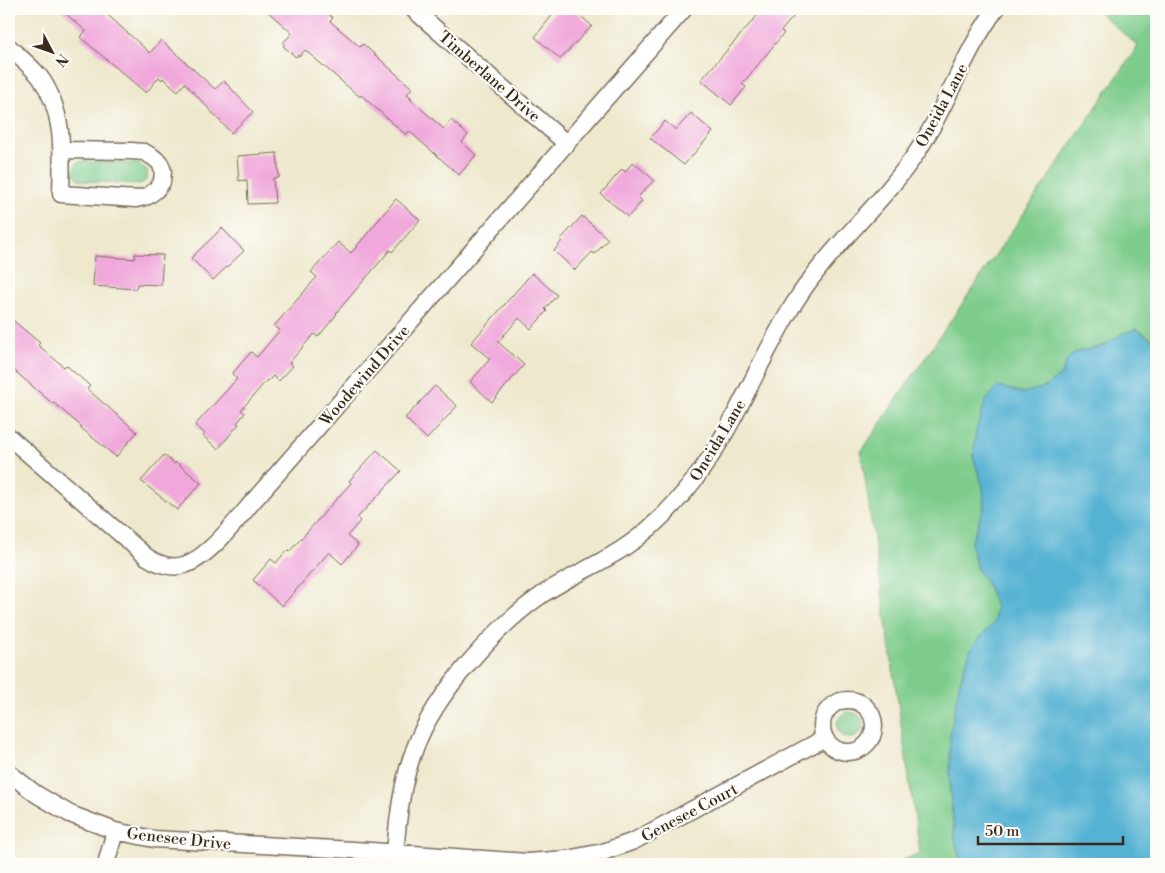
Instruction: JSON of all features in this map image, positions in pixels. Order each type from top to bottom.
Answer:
[{"type":"street","name":"Timberlane Drive","points":[[413,9],[567,144]]},
{"type":"street","name":"Woodewind Drive","points":[[9,437],[147,557],[168,566],[183,566],[197,559],[211,548],[256,498],[684,9]]},
{"type":"street","name":"Oneida Lane","points":[[395,853],[403,789],[408,768],[421,732],[444,695],[487,644],[521,611],[544,594],[624,548],[658,520],[695,479],[719,443],[794,303],[826,258],[895,181],[920,148],[975,41],[996,9]]},
{"type":"street","points":[[9,47],[39,77],[48,92],[60,123],[62,150],[61,194],[136,198],[148,196],[162,182],[163,171],[160,163],[144,152],[62,150]]},
{"type":"street","name":"Genesee Court","points":[[395,853],[528,862],[567,859],[603,852],[634,841],[825,738]]},
{"type":"street","name":"Genesee Drive","points":[[9,773],[36,794],[70,814],[114,831],[154,839],[395,853]]},
{"type":"street","points":[[106,864],[114,831]]},
{"type":"green space","points":[[1095,9],[1136,9],[1137,13],[1156,9],[1156,124],[1153,152],[1156,181],[1156,341],[1137,329],[1123,333],[1103,346],[1076,352],[1067,359],[1062,374],[1045,387],[1023,393],[1010,389],[973,457],[983,486],[984,507],[971,543],[977,569],[989,588],[996,607],[994,623],[971,649],[960,681],[950,789],[955,839],[961,864],[893,864],[920,853],[861,452],[1138,46]]},
{"type":"green space","points":[[78,162],[139,164],[148,173],[145,181],[139,184],[83,181],[78,179],[72,170]]},
{"type":"green space","points":[[850,712],[859,716],[863,725],[859,734],[850,738],[841,734],[837,725],[841,716]]},
{"type":"water","points":[[1137,329],[1156,341],[1156,864],[961,864],[955,839],[950,789],[950,734],[960,681],[971,649],[994,623],[996,607],[989,588],[977,569],[971,543],[984,507],[983,486],[973,457],[976,430],[986,400],[998,386],[1023,393],[1045,387],[1062,374],[1067,359],[1076,352],[1103,346],[1123,333]]},
{"type":"building","points":[[60,9],[101,9],[150,53],[161,40],[215,89],[224,81],[253,112],[231,133],[185,83],[178,91],[163,78],[162,80],[159,77],[146,93],[80,37],[86,31]]},
{"type":"building","points":[[265,9],[322,9],[333,18],[330,21],[360,47],[363,44],[412,88],[407,94],[412,98],[410,99],[444,129],[451,120],[468,135],[462,142],[476,155],[459,175],[409,131],[406,135],[361,95],[360,97],[305,50],[300,56],[296,57],[283,46],[285,44],[283,43],[292,33]]},
{"type":"building","points":[[557,9],[573,9],[592,26],[560,59],[535,37]]},
{"type":"building","points":[[763,9],[800,9],[781,31],[784,33],[742,84],[746,87],[731,105],[701,80]]},
{"type":"building","points":[[691,113],[713,132],[684,165],[650,138],[665,121],[676,130]]},
{"type":"building","points":[[277,153],[279,178],[273,178],[275,203],[248,204],[247,180],[239,181],[237,156]]},
{"type":"building","points":[[633,162],[654,180],[638,197],[642,201],[628,217],[601,194],[622,169],[625,172]]},
{"type":"building","points":[[396,199],[420,220],[392,252],[390,250],[318,337],[314,334],[289,363],[293,366],[279,381],[273,376],[267,380],[241,410],[245,413],[237,423],[239,424],[218,449],[203,436],[205,434],[195,425],[237,379],[232,374],[251,352],[257,357],[280,330],[274,326],[317,277],[311,272],[338,242],[351,253]]},
{"type":"building","points":[[582,216],[608,239],[595,254],[592,252],[575,270],[554,251],[562,241],[560,240]]},
{"type":"building","points":[[222,228],[244,251],[213,280],[191,258]]},
{"type":"building","points":[[135,254],[163,255],[161,285],[137,284],[136,289],[93,286],[95,256],[135,259]]},
{"type":"building","points":[[532,273],[557,295],[545,309],[547,311],[531,329],[519,318],[498,342],[524,365],[492,402],[470,382],[490,359],[471,343]]},
{"type":"building","points":[[9,317],[40,343],[38,345],[64,367],[66,365],[90,386],[87,389],[137,432],[116,457],[9,366]]},
{"type":"building","points":[[435,386],[457,406],[427,439],[405,418]]},
{"type":"building","points":[[377,450],[401,471],[357,518],[360,521],[347,536],[358,545],[342,564],[329,552],[282,606],[253,580],[271,559],[276,563],[287,550],[289,552],[351,483],[349,481]]},
{"type":"building","points":[[164,455],[175,464],[176,462],[201,483],[177,510],[141,481]]}]
